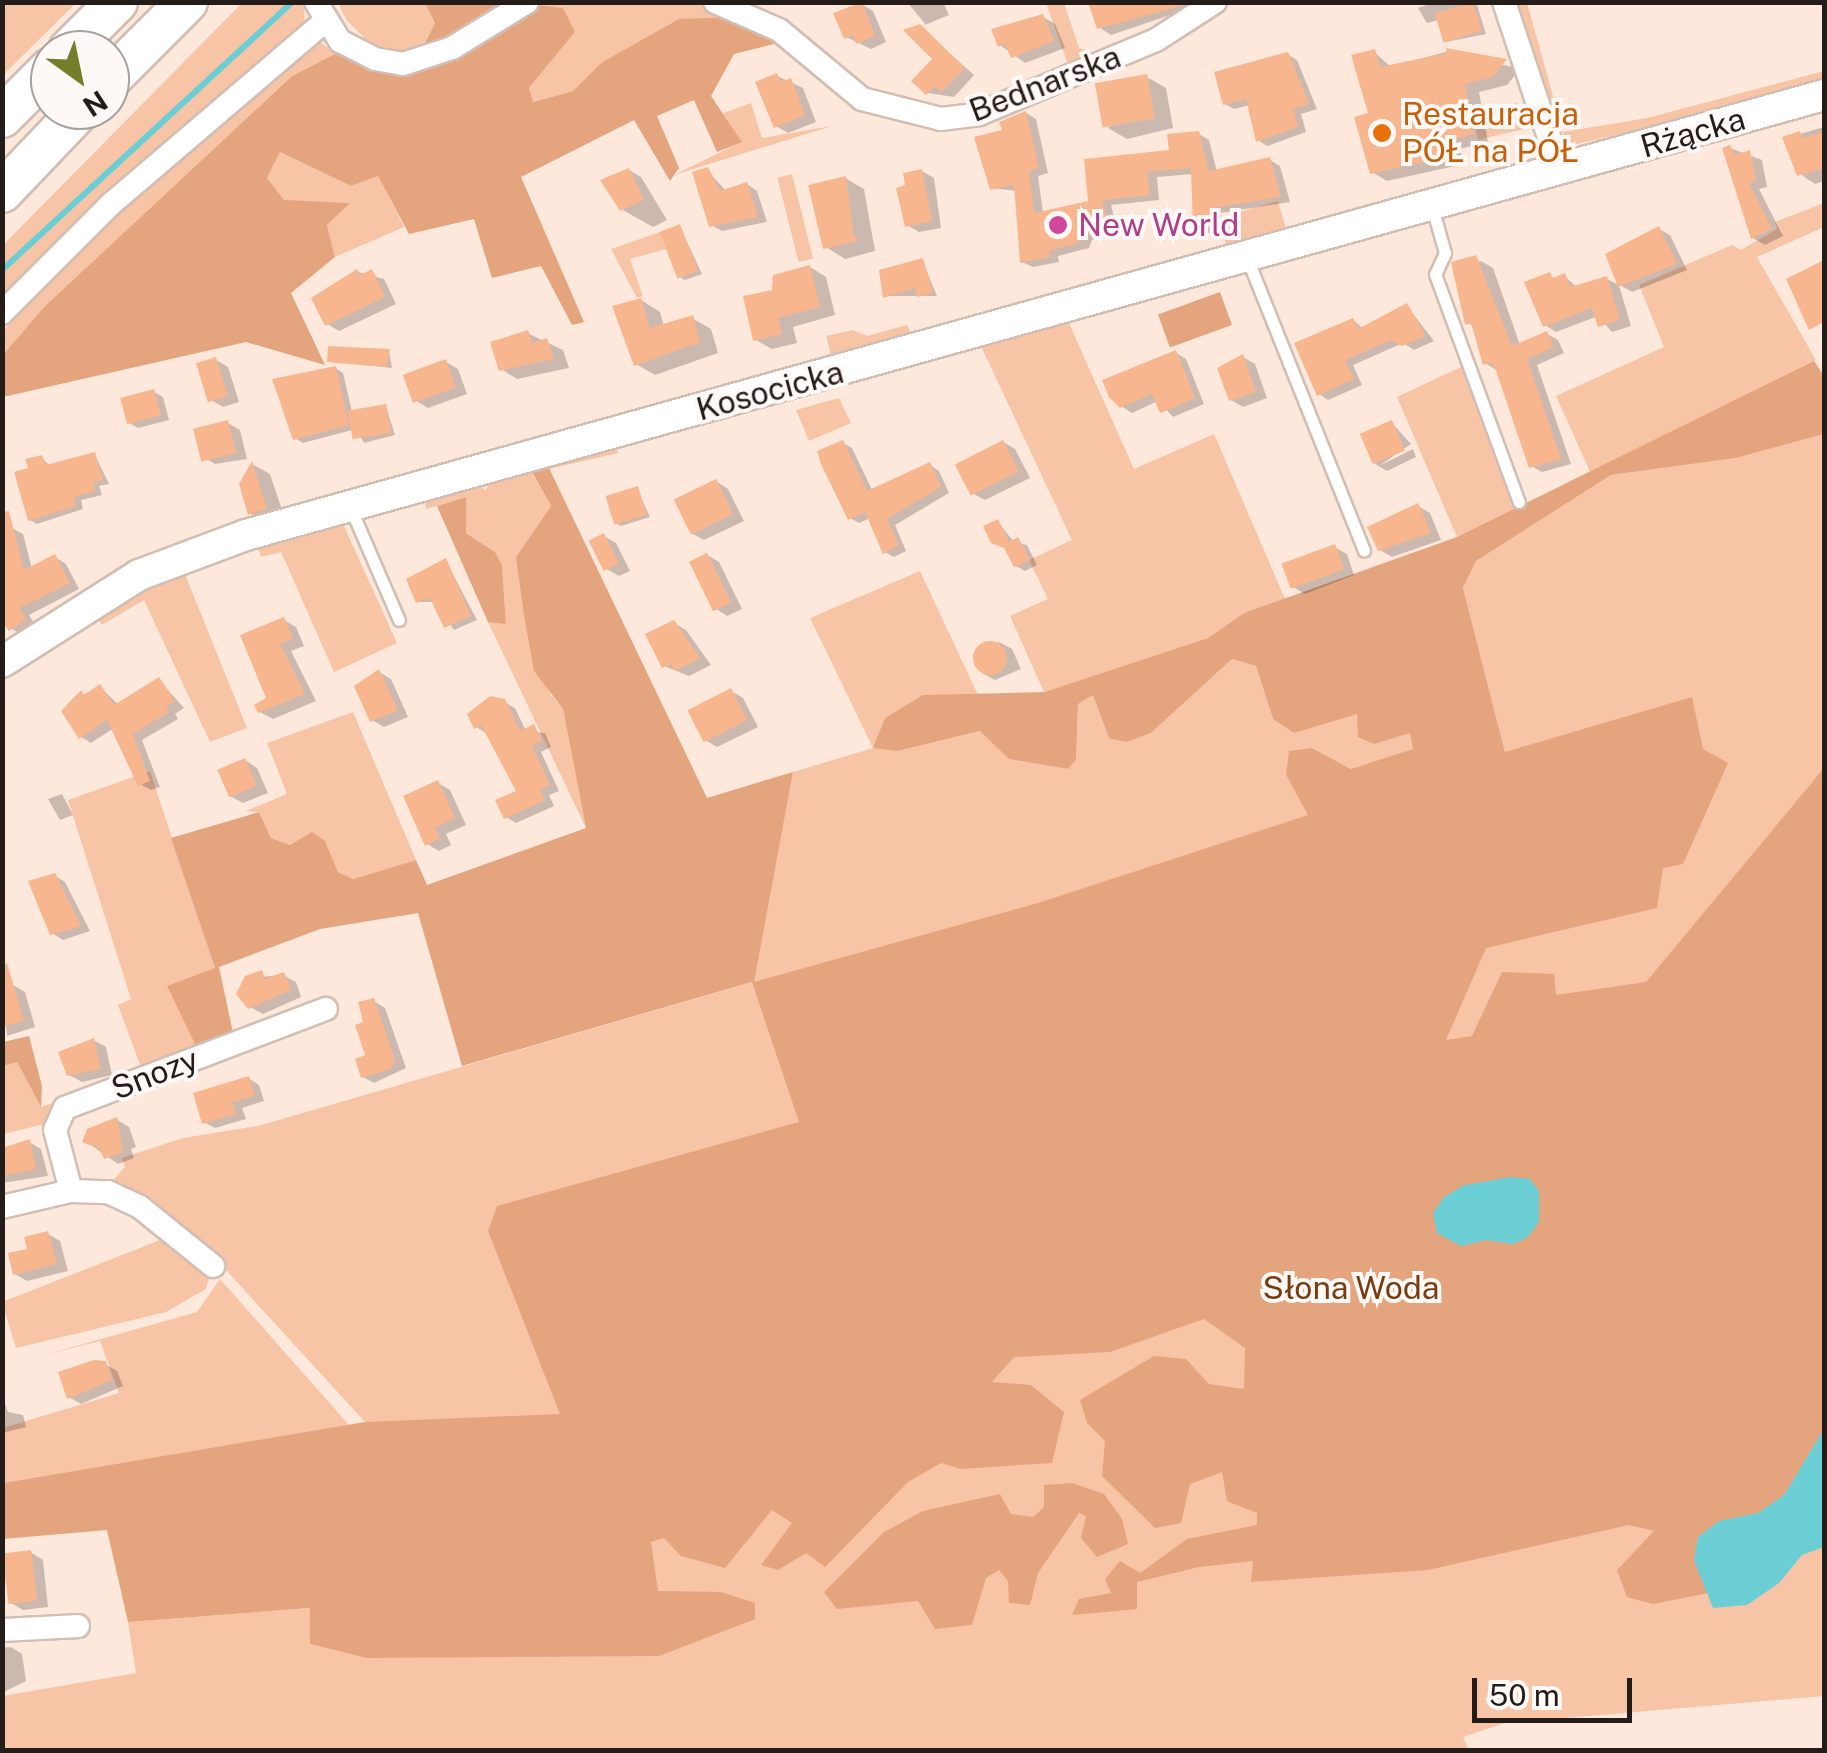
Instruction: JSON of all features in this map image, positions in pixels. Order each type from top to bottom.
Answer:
[{"type":"highway","points":[[89,30],[117,2]]},
{"type":"highway","points":[[130,59],[187,2]]},
{"type":"highway","points":[[2,117],[30,90]]},
{"type":"highway","points":[[2,192],[61,130]]},
{"type":"street","points":[[2,314],[110,204],[321,12],[340,40],[364,54],[402,64],[452,48],[527,2]]},
{"type":"street","name":"Bednarska","points":[[715,2],[787,36],[862,99],[941,119],[979,114],[1150,43],[1215,2]]},
{"type":"street","points":[[1504,2],[1560,170]]},
{"type":"street","name":"Rżącka","points":[[1560,170],[1824,94]]},
{"type":"street","name":"Kosocicka","points":[[2,662],[87,603],[184,555],[1560,170]]},
{"type":"street","name":"Snozy","points":[[71,1191],[55,1130],[65,1108],[326,1009]]},
{"type":"street","points":[[2,1206],[71,1191],[118,1195],[213,1266]]},
{"type":"street","points":[[2,1630],[78,1626]]},
{"type":"lane","points":[[1432,207],[1445,253],[1435,274],[1518,502]]},
{"type":"lane","points":[[1247,258],[1364,550]]},
{"type":"lane","points":[[350,507],[399,620]]},
{"type":"green space","points":[[3,2],[76,2],[49,30],[30,30],[30,48],[3,75]]},
{"type":"green space","points":[[242,3],[303,3],[305,21],[67,232],[3,298],[3,245],[117,130],[130,130],[130,116]]},
{"type":"green space","points":[[338,3],[425,3],[435,23],[419,52],[378,51],[347,21]]},
{"type":"green space","points":[[425,3],[514,3],[458,38],[420,52],[435,23]]},
{"type":"green space","points":[[695,3],[741,17],[601,63],[573,91],[532,102],[529,88],[575,32],[536,5]]},
{"type":"green space","points":[[1046,3],[1064,3],[1079,48],[1096,53],[1069,67]]},
{"type":"green space","points":[[1513,3],[1527,3],[1563,132],[1647,118],[1824,71],[1824,87],[1568,146]]},
{"type":"green space","points":[[536,5],[563,8],[575,32],[529,88],[533,102],[573,91],[601,63],[679,19],[741,17],[778,43],[734,54],[711,96],[742,142],[717,152],[694,100],[657,116],[679,168],[670,181],[634,120],[521,177],[584,322],[572,325],[541,266],[492,278],[474,219],[409,234],[378,176],[351,186],[280,152],[267,178],[284,200],[350,203],[327,225],[335,257],[291,293],[325,365],[246,342],[3,397],[3,355],[44,307],[292,76],[335,54],[383,72],[442,63]]},
{"type":"green space","points":[[320,42],[336,54],[292,76],[44,307],[3,355],[3,331],[117,213]]},
{"type":"green space","points":[[751,103],[762,138],[832,126],[674,175],[741,142],[723,113]]},
{"type":"green space","points":[[1517,103],[1523,129],[1478,140],[1472,113]]},
{"type":"green space","points":[[280,152],[351,186],[378,175],[404,227],[335,257],[327,225],[349,203],[284,201],[267,178]]},
{"type":"green space","points":[[792,174],[813,258],[798,262],[777,178]]},
{"type":"green space","points":[[1278,201],[1286,229],[1226,246],[1218,218]]},
{"type":"green space","points":[[1824,203],[1824,227],[1757,257],[1816,360],[1591,474],[1556,396],[1664,347],[1639,285],[1732,245],[1741,250],[1777,229],[1775,222]]},
{"type":"green space","points":[[660,232],[666,249],[630,259],[643,296],[637,298],[611,249]]},
{"type":"green space","points":[[1220,292],[1232,325],[1170,347],[1158,315]]},
{"type":"green space","points":[[1067,319],[1134,469],[1214,434],[1285,599],[1244,613],[1208,638],[1044,692],[1010,616],[1048,599],[1029,560],[1072,540],[980,344]]},
{"type":"green space","points":[[907,325],[911,333],[831,355],[826,336],[853,330],[867,336]]},
{"type":"green space","name":"Słona Woda","points":[[1814,361],[1824,376],[1824,434],[1736,458],[1611,475],[1476,561],[1463,588],[1505,752],[1692,697],[1703,749],[1728,763],[1683,864],[1663,868],[1657,908],[1486,948],[1446,1040],[1472,1036],[1502,972],[1554,974],[1556,995],[1646,982],[1824,768],[1824,1429],[1784,1495],[1758,1513],[1719,1521],[1698,1537],[1694,1560],[1709,1593],[1653,1604],[1627,1597],[1617,1570],[1654,1531],[1629,1525],[1428,1570],[1251,1582],[1253,1561],[1199,1567],[1137,1582],[1137,1609],[1072,1615],[1079,1599],[1111,1593],[1105,1579],[1120,1561],[1140,1573],[1187,1539],[1257,1525],[1257,1513],[1227,1501],[1222,1472],[1190,1484],[1181,1523],[1155,1528],[1102,1476],[1105,1441],[1087,1423],[1080,1400],[1154,1356],[1186,1359],[1209,1384],[1244,1389],[1245,1348],[1204,1319],[1110,1352],[1014,1357],[992,1382],[1031,1385],[1064,1412],[1052,1463],[961,1469],[941,1463],[908,1482],[825,1567],[806,1553],[778,1570],[761,1565],[792,1523],[772,1510],[725,1568],[681,1556],[664,1538],[651,1542],[658,1591],[721,1592],[755,1603],[755,1619],[659,1656],[366,1658],[310,1644],[310,1608],[128,1622],[107,1530],[3,1539],[3,1483],[365,1422],[560,1414],[488,1231],[497,1206],[799,1122],[752,982],[462,1066],[418,913],[320,929],[219,967],[233,1033],[197,1048],[167,986],[215,968],[171,838],[259,812],[271,838],[290,845],[312,832],[325,841],[338,872],[353,879],[416,860],[427,885],[586,828],[563,709],[534,671],[524,615],[516,557],[551,506],[532,472],[549,468],[707,798],[793,772],[754,982],[1038,903],[1308,815],[1286,775],[1289,751],[1312,748],[1351,769],[1413,749],[1410,733],[1374,744],[1358,737],[1357,714],[1294,733],[1273,719],[1256,666],[1232,659],[1151,733],[1126,742],[1109,738],[1093,695],[1078,704],[1076,760],[1068,769],[1009,759],[980,731],[898,751],[873,748],[885,718],[923,695],[1044,692],[1208,638],[1244,613],[1457,537]]},
{"type":"green space","points":[[1463,366],[1514,510],[1457,537],[1397,397]]},
{"type":"green space","points":[[839,398],[851,423],[809,441],[796,410]]},
{"type":"green space","name":"Słona Woda","points":[[1824,434],[1824,1696],[1505,1723],[1463,1737],[1469,1750],[3,1750],[3,1696],[136,1673],[128,1622],[311,1608],[310,1644],[366,1658],[365,1422],[215,1258],[110,1184],[125,1167],[122,1158],[183,1138],[258,1126],[753,982],[793,772],[873,748],[810,618],[920,571],[978,695],[923,695],[898,751],[981,731],[1009,759],[1068,769],[1076,760],[1078,704],[1093,694],[1109,738],[1151,733],[1232,659],[1256,666],[1273,719],[1358,714],[1373,744],[1410,732],[1414,750],[1351,769],[1312,748],[1286,775],[1309,815],[1505,752],[1463,588],[1476,561],[1611,475],[1736,458]]},
{"type":"green space","points":[[615,444],[618,453],[532,473],[551,506],[516,557],[550,694],[563,709],[586,828],[488,622],[506,623],[502,565],[495,552],[465,532],[466,497],[426,509],[425,498],[480,485],[485,490],[495,477]]},
{"type":"green space","points":[[466,497],[466,533],[495,552],[502,565],[506,624],[488,622],[437,506]]},
{"type":"green space","points":[[343,524],[397,643],[334,672],[281,552],[261,557],[257,543]]},
{"type":"green space","points":[[184,572],[247,728],[210,742],[144,600],[102,625],[98,618],[148,582]]},
{"type":"green space","points":[[353,712],[416,860],[353,879],[338,872],[325,842],[290,845],[271,838],[259,812],[246,811],[287,794],[267,743]]},
{"type":"green space","points":[[150,771],[215,968],[197,1048],[142,1070],[118,1005],[131,999],[68,800]]},
{"type":"green space","points":[[29,1036],[42,1086],[41,1107],[17,1062],[3,1066],[3,1042]]},
{"type":"green space","points":[[17,1062],[41,1107],[64,1099],[59,1185],[24,1191],[56,1182],[45,1124],[3,1134],[2,1066]]},
{"type":"green space","points":[[79,1195],[121,1202],[210,1273],[206,1289],[166,1312],[16,1348],[2,1302],[163,1239],[116,1204]]},
{"type":"green space","points":[[220,1279],[349,1425],[3,1483],[3,1428],[119,1393],[100,1341],[44,1355],[197,1312]]},
{"type":"green space","points":[[1072,1483],[1104,1494],[1122,1519],[1128,1544],[1097,1557],[1081,1538],[1086,1516],[1079,1513],[1038,1573],[1030,1605],[1009,1603],[1008,1581],[999,1570],[986,1578],[972,1625],[935,1629],[918,1601],[837,1609],[824,1592],[884,1532],[923,1511],[1000,1494],[1011,1514],[1033,1517],[1044,1507],[1044,1485]]},
{"type":"water","points":[[1511,1177],[1530,1179],[1539,1191],[1539,1222],[1528,1237],[1514,1244],[1486,1240],[1461,1246],[1437,1233],[1433,1213],[1444,1197],[1464,1185]]},
{"type":"water","points":[[1824,1429],[1824,1547],[1802,1555],[1779,1583],[1747,1605],[1713,1608],[1694,1560],[1698,1537],[1719,1521],[1758,1513],[1784,1495]]},
{"type":"building","points":[[862,2],[875,36],[856,44],[853,35],[844,39],[833,13]]},
{"type":"building","points":[[1088,2],[1180,2],[1181,6],[1097,29]]},
{"type":"building","points":[[1473,2],[1482,31],[1444,42],[1435,14]]},
{"type":"building","points":[[1043,14],[1054,41],[1011,58],[1005,44],[998,47],[991,29]]},
{"type":"building","points":[[920,24],[965,68],[941,92],[935,86],[926,95],[911,81],[932,59],[903,30]]},
{"type":"building","points":[[1446,48],[1507,59],[1493,77],[1465,84],[1474,134],[1447,141],[1451,156],[1370,174],[1354,117],[1368,113],[1351,55],[1375,49],[1380,67],[1447,53]]},
{"type":"building","points":[[1288,52],[1309,104],[1293,109],[1298,127],[1256,142],[1246,99],[1223,105],[1214,72]]},
{"type":"building","points":[[777,73],[781,82],[791,78],[805,115],[774,128],[755,82]]},
{"type":"building","points":[[1147,74],[1155,118],[1103,128],[1095,83]]},
{"type":"building","points":[[1026,111],[1039,168],[1029,171],[1034,213],[1088,201],[1084,159],[1169,150],[1167,134],[1199,131],[1209,171],[1270,157],[1281,197],[1212,208],[1212,228],[1193,228],[1191,168],[1147,172],[1150,195],[1102,200],[1109,229],[1081,235],[1078,243],[1049,251],[1050,257],[1020,263],[1014,185],[990,190],[974,137],[1002,130],[999,122]]},
{"type":"building","points":[[1800,131],[1802,138],[1824,132],[1824,168],[1797,176],[1782,137]]},
{"type":"building","points":[[1730,145],[1735,155],[1750,150],[1756,181],[1749,183],[1772,229],[1751,239],[1722,148]]},
{"type":"building","points":[[708,167],[720,191],[747,182],[758,217],[709,227],[692,172]]},
{"type":"building","points":[[629,168],[644,200],[620,211],[600,180]]},
{"type":"building","points":[[922,169],[932,221],[905,227],[896,188],[905,185],[903,173]]},
{"type":"building","points":[[846,176],[854,237],[861,240],[823,249],[808,185]]},
{"type":"building","points":[[680,224],[698,271],[677,279],[659,232]]},
{"type":"building","points":[[1659,226],[1677,264],[1618,287],[1605,254]]},
{"type":"building","points":[[1476,255],[1512,346],[1547,331],[1554,347],[1527,359],[1561,459],[1529,468],[1493,362],[1483,365],[1471,323],[1465,325],[1451,262]]},
{"type":"building","points":[[923,258],[933,293],[917,297],[915,288],[883,298],[879,270]]},
{"type":"building","points":[[1824,260],[1824,322],[1809,330],[1786,279]]},
{"type":"building","points":[[810,265],[820,307],[778,318],[782,334],[753,341],[743,296],[772,290],[773,275]]},
{"type":"building","points":[[357,269],[360,275],[372,269],[385,297],[325,326],[311,298]]},
{"type":"building","points":[[1550,272],[1553,278],[1565,273],[1570,287],[1607,276],[1620,320],[1598,327],[1592,308],[1543,327],[1524,282]]},
{"type":"building","points":[[641,298],[650,328],[693,315],[700,342],[634,366],[612,306]]},
{"type":"building","points":[[1407,303],[1426,336],[1402,346],[1391,340],[1345,360],[1354,379],[1317,396],[1294,343],[1353,318],[1358,329]]},
{"type":"building","points":[[528,330],[532,343],[547,338],[554,359],[499,371],[490,342]]},
{"type":"building","points":[[328,346],[390,349],[387,367],[327,362]]},
{"type":"building","points":[[1176,350],[1195,398],[1160,413],[1152,394],[1120,408],[1109,397],[1102,380]]},
{"type":"building","points":[[1243,354],[1256,392],[1229,401],[1217,368]]},
{"type":"building","points":[[216,357],[228,396],[208,402],[196,363]]},
{"type":"building","points":[[446,359],[456,387],[413,403],[403,375]]},
{"type":"building","points":[[336,366],[349,425],[293,440],[272,379]]},
{"type":"building","points":[[154,389],[161,415],[127,424],[120,398]]},
{"type":"building","points":[[386,404],[391,433],[353,439],[348,411]]},
{"type":"building","points":[[228,420],[236,453],[201,462],[193,429]]},
{"type":"building","points":[[1392,420],[1405,450],[1373,464],[1360,434]]},
{"type":"building","points":[[843,440],[867,491],[930,462],[941,487],[887,519],[899,545],[883,554],[865,512],[848,520],[821,464],[817,451]]},
{"type":"building","points":[[1003,440],[1019,471],[971,496],[955,465]]},
{"type":"building","points":[[95,452],[103,480],[93,483],[95,491],[74,497],[76,506],[28,521],[14,472],[28,468],[25,459],[42,455],[46,465]]},
{"type":"building","points":[[252,461],[267,509],[248,515],[239,484]]},
{"type":"building","points":[[716,479],[733,514],[691,535],[674,500]]},
{"type":"building","points":[[638,486],[647,515],[614,525],[605,496]]},
{"type":"building","points":[[1418,503],[1431,533],[1378,551],[1367,527]]},
{"type":"building","points":[[9,511],[24,570],[55,554],[70,583],[19,608],[26,619],[9,631],[2,621],[2,512]]},
{"type":"building","points":[[998,519],[1009,542],[1018,537],[1030,560],[1014,567],[1004,548],[991,543],[983,526]]},
{"type":"building","points":[[604,533],[619,564],[604,571],[589,540]]},
{"type":"building","points":[[1335,544],[1344,569],[1291,589],[1281,563]]},
{"type":"building","points":[[707,553],[731,602],[713,611],[689,562]]},
{"type":"building","points":[[446,558],[471,616],[444,628],[430,598],[416,603],[406,579]]},
{"type":"building","points":[[284,617],[293,639],[280,644],[305,694],[258,713],[254,705],[266,698],[240,635]]},
{"type":"building","points":[[674,620],[700,658],[675,671],[671,664],[662,668],[645,634]]},
{"type":"building","points":[[990,641],[1002,646],[1007,658],[1002,670],[990,675],[978,670],[973,658],[978,646]]},
{"type":"building","points":[[379,669],[398,710],[370,722],[354,686]]},
{"type":"building","points":[[159,677],[175,701],[166,707],[169,712],[133,734],[150,781],[138,786],[107,720],[79,739],[61,711],[81,690],[84,695],[100,684],[114,705]]},
{"type":"building","points":[[731,688],[747,720],[704,742],[687,710]]},
{"type":"building","points":[[490,696],[505,699],[520,731],[534,724],[542,741],[532,746],[550,785],[540,789],[545,800],[504,819],[495,800],[516,791],[481,725],[474,729],[467,714]]},
{"type":"building","points":[[245,758],[257,786],[229,797],[217,770]]},
{"type":"building","points":[[438,780],[455,818],[435,828],[440,838],[425,846],[403,796]]},
{"type":"building","points":[[55,873],[81,926],[50,935],[28,881]]},
{"type":"building","points":[[7,963],[24,1021],[2,1027],[2,964]]},
{"type":"building","points":[[262,970],[265,979],[284,972],[291,990],[248,1009],[236,994],[245,976]]},
{"type":"building","points":[[374,998],[395,1060],[391,1069],[361,1078],[355,1059],[365,1055],[355,1025],[363,1022],[358,1002]]},
{"type":"building","points":[[94,1038],[101,1069],[67,1076],[58,1052]]},
{"type":"building","points":[[249,1076],[255,1096],[232,1102],[236,1114],[202,1124],[193,1093]]},
{"type":"building","points":[[117,1117],[123,1152],[104,1159],[100,1149],[82,1142],[87,1129]]},
{"type":"building","points":[[30,1139],[36,1169],[2,1176],[2,1148]]},
{"type":"building","points":[[48,1231],[57,1264],[13,1275],[8,1253],[27,1249],[24,1237]]},
{"type":"building","points":[[94,1360],[106,1361],[112,1380],[67,1399],[58,1372]]},
{"type":"building","points":[[31,1550],[37,1601],[8,1604],[2,1554]]},
{"type":"waterway","points":[[2,270],[292,2]]},
{"type":"place","name":"Restauracja PÓŁ na PÓŁ","points":[[1382,133]]},
{"type":"place","name":"New World","points":[[1058,225]]}]
